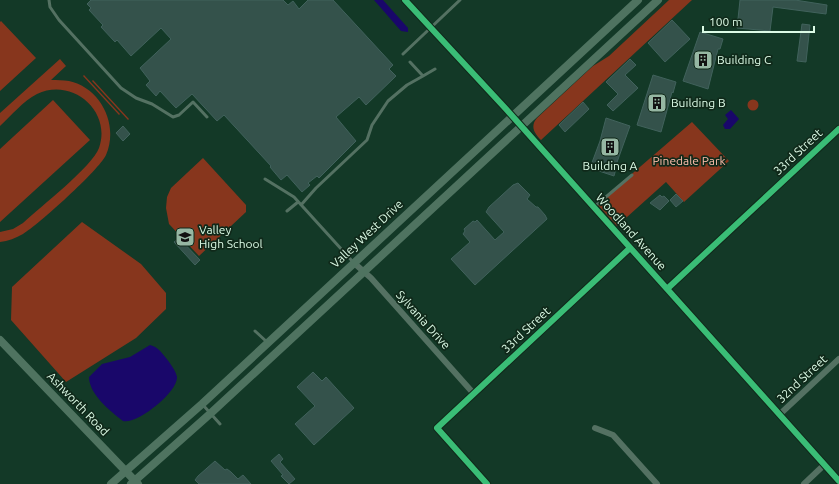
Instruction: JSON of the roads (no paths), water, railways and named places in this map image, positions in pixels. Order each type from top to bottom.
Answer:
[{"type":"main road","name":"Valley West Drive","points":[[111,484],[202,404],[638,0]]},
{"type":"main road","points":[[135,483],[658,0]]},
{"type":"main road","name":"Ashworth Road","points":[[0,340],[135,483]]},
{"type":"street","name":"Woodland Avenue","points":[[404,0],[594,207],[839,481]]},
{"type":"street","name":"33rd Street","points":[[667,289],[839,129]]},
{"type":"street","name":"33rd Street","points":[[487,484],[437,428],[630,248]]},
{"type":"street","name":"Sylvania Drive","points":[[354,263],[365,272],[474,394]]},
{"type":"street","name":"32nd Street","points":[[779,415],[839,359]]},
{"type":"street","points":[[595,428],[614,435],[657,484]]},
{"type":"street","points":[[804,484],[824,465]]},
{"type":"lane","points":[[49,0],[50,7],[59,20],[128,93],[173,117],[179,115],[193,102],[207,117]]},
{"type":"lane","points":[[403,54],[460,0]]},
{"type":"lane","points":[[410,62],[423,76]]},
{"type":"lane","points":[[301,205],[316,188],[367,140],[372,125],[388,101],[407,85],[435,70]]},
{"type":"lane","points":[[594,207],[632,175]]},
{"type":"lane","points":[[265,179],[298,202],[354,263]]},
{"type":"lane","points":[[287,211],[298,202]]},
{"type":"lane","points":[[255,331],[268,343]]},
{"type":"lane","points":[[202,404],[220,424]]},
{"type":"place","name":"Building C","points":[[703,60]]},
{"type":"place","name":"Building B","points":[[657,103]]},
{"type":"place","name":"Building A","points":[[610,147]]},
{"type":"place","name":"Valley High School","points":[[185,237]]},
{"type":"park label","name":"Pinedale Park","points":[[689,161]]}]
